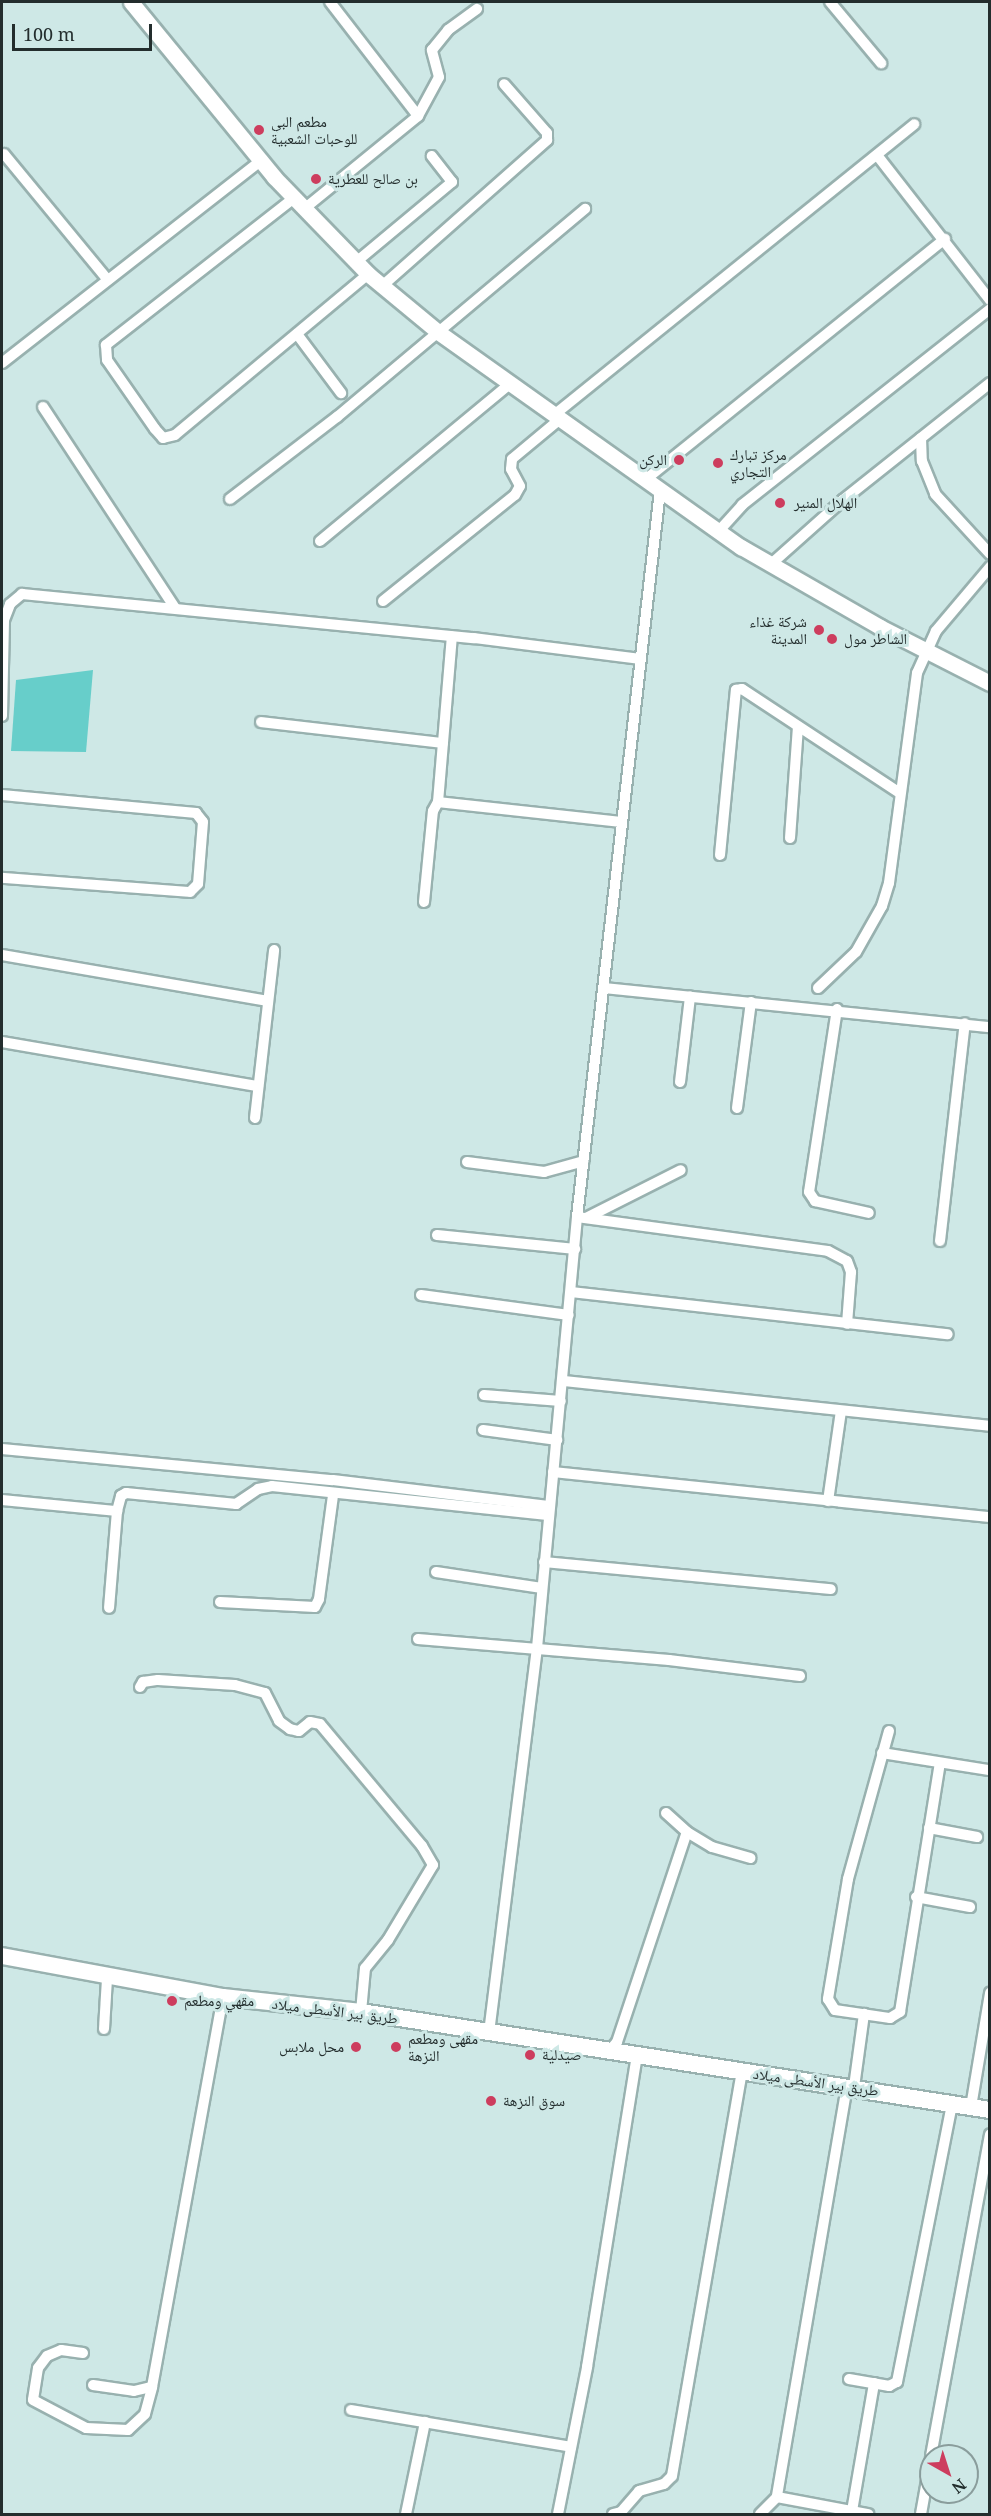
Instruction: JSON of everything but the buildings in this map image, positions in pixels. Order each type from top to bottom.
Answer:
[{"type":"main road","points":[[131,2],[261,161],[381,287],[438,332],[718,532],[770,565],[925,651],[990,683]]},
{"type":"main road","name":"طريق بير الأسطى ميلاد","points":[[2,1956],[108,1978],[223,1997],[361,2012],[742,2072],[851,2086],[990,2110]]},
{"type":"street","points":[[330,2],[418,116]]},
{"type":"street","points":[[830,2],[881,63]]},
{"type":"street","points":[[368,274],[175,435],[164,438],[107,360],[106,345],[418,116],[439,77],[432,50],[448,30],[477,9]]},
{"type":"street","points":[[381,287],[547,140],[547,133],[504,84]]},
{"type":"street","points":[[383,601],[515,495],[520,486],[510,467],[512,459],[557,417],[914,124]]},
{"type":"street","points":[[4,154],[108,280]]},
{"type":"street","points":[[877,155],[945,238],[990,300]]},
{"type":"street","points":[[356,262],[452,182],[432,156]]},
{"type":"street","points":[[2,363],[261,161]]},
{"type":"street","points":[[230,499],[337,417],[585,209]]},
{"type":"street","points":[[645,480],[945,238]]},
{"type":"street","points":[[718,532],[742,505],[990,309]]},
{"type":"street","points":[[297,334],[341,393]]},
{"type":"street","points":[[770,565],[990,383]]},
{"type":"street","points":[[320,540],[510,384]]},
{"type":"street","points":[[43,408],[175,608]]},
{"type":"street","points":[[921,438],[922,461],[935,494],[990,554]]},
{"type":"street","points":[[489,2033],[537,1648],[548,1510],[564,1381],[575,1249],[582,1218],[584,1161],[660,491]]},
{"type":"street","points":[[818,988],[856,952],[882,906],[889,883],[912,691],[925,651],[954,607],[990,567]]},
{"type":"street","points":[[2,716],[4,620],[15,597],[39,593],[640,659]]},
{"type":"street","points":[[424,902],[433,811],[438,802],[452,637]]},
{"type":"street","points":[[720,855],[734,691],[742,689],[900,793]]},
{"type":"street","points":[[261,722],[443,743]]},
{"type":"street","points":[[790,838],[798,727]]},
{"type":"street","points":[[2,795],[196,813],[203,822],[198,884],[190,892],[2,878]]},
{"type":"street","points":[[438,802],[621,822]]},
{"type":"street","points":[[255,1118],[274,950]]},
{"type":"street","points":[[2,955],[268,1001]]},
{"type":"street","points":[[604,988],[837,1009],[990,1027]]},
{"type":"street","points":[[680,1082],[690,997]]},
{"type":"street","points":[[737,1108],[751,1002]]},
{"type":"street","points":[[837,1009],[809,1191],[815,1201],[869,1213]]},
{"type":"street","points":[[940,1241],[965,1023]]},
{"type":"street","points":[[2,1042],[258,1086]]},
{"type":"street","points":[[467,1162],[544,1172],[584,1161]]},
{"type":"street","points":[[582,1218],[681,1170]]},
{"type":"street","points":[[582,1218],[838,1254],[851,1272],[847,1324]]},
{"type":"street","points":[[437,1235],[575,1249]]},
{"type":"street","points":[[571,1292],[948,1334]]},
{"type":"street","points":[[421,1295],[569,1315]]},
{"type":"street","points":[[564,1381],[990,1426]]},
{"type":"street","points":[[484,1395],[561,1401]]},
{"type":"street","points":[[828,1501],[841,1411]]},
{"type":"street","points":[[483,1430],[557,1440]]},
{"type":"street","points":[[2,1449],[333,1480],[548,1510]]},
{"type":"street","points":[[553,1472],[990,1517]]},
{"type":"street","points":[[108,1608],[117,1511],[121,1496],[126,1493],[237,1504],[258,1489],[272,1486],[333,1495],[548,1510]]},
{"type":"street","points":[[220,1602],[315,1607],[320,1599],[333,1495]]},
{"type":"street","points":[[2,1500],[117,1511]]},
{"type":"street","points":[[544,1562],[831,1589]]},
{"type":"street","points":[[436,1572],[542,1588]]},
{"type":"street","points":[[418,1639],[537,1648],[801,1676]]},
{"type":"street","points":[[140,1687],[143,1682],[159,1680],[235,1685],[265,1694],[279,1721],[290,1729],[299,1731],[310,1722],[320,1724],[422,1846],[433,1865],[388,1940],[365,1968],[361,2012]]},
{"type":"street","points":[[889,1731],[848,1879],[828,1999],[835,2010],[890,2018],[900,2012],[916,1897],[940,1763]]},
{"type":"street","points":[[882,1753],[988,1770]]},
{"type":"street","points":[[666,1813],[687,1832],[712,1847],[750,1858]]},
{"type":"street","points":[[929,1828],[976,1837]]},
{"type":"street","points":[[609,2051],[617,2042],[687,1832]]},
{"type":"street","points":[[916,1897],[970,1907]]},
{"type":"street","points":[[104,2029],[108,1978]]},
{"type":"street","points":[[971,2107],[990,1993]]},
{"type":"street","points":[[83,2353],[61,2350],[47,2356],[38,2368],[33,2400],[72,2423],[124,2432],[143,2418],[152,2387],[223,1997]]},
{"type":"street","points":[[760,2514],[777,2497],[864,2014]]},
{"type":"street","points":[[558,2514],[638,2054]]},
{"type":"street","points":[[613,2514],[621,2512],[639,2491],[664,2484],[672,2476],[742,2072]]},
{"type":"street","points":[[849,2379],[893,2385],[899,2375],[952,2104]]},
{"type":"street","points":[[933,2444],[990,2134]]},
{"type":"street","points":[[852,2511],[874,2383]]},
{"type":"street","points":[[93,2385],[134,2391],[152,2387]]},
{"type":"street","points":[[351,2410],[571,2446]]},
{"type":"street","points":[[406,2514],[425,2422]]},
{"type":"street","points":[[777,2497],[868,2514]]},
{"type":"shaded area","points":[[93,670],[86,752],[11,751],[16,680]]},
{"type":"place","name":"مطعم البي للوحبات الشعبية","points":[[259,130]]},
{"type":"place","name":"بن صالح للعطرية","points":[[316,179]]},
{"type":"place","name":"الركن","points":[[679,460]]},
{"type":"place","name":"مركز تبارك التجاري","points":[[718,463]]},
{"type":"place","name":"الهلال المنير","points":[[780,503]]},
{"type":"place","name":"شركة غذاء المدينة","points":[[819,630]]},
{"type":"place","name":"الشاطر مول","points":[[832,639]]},
{"type":"place","name":"مقهي ومطعم","points":[[172,2001]]},
{"type":"place","name":"محل ملابس","points":[[356,2047]]},
{"type":"place","name":"مقهى ومطعم النزهة","points":[[396,2047]]},
{"type":"place","name":"صيدلية","points":[[530,2055]]},
{"type":"place","name":"سوق النزهة","points":[[491,2101]]}]
